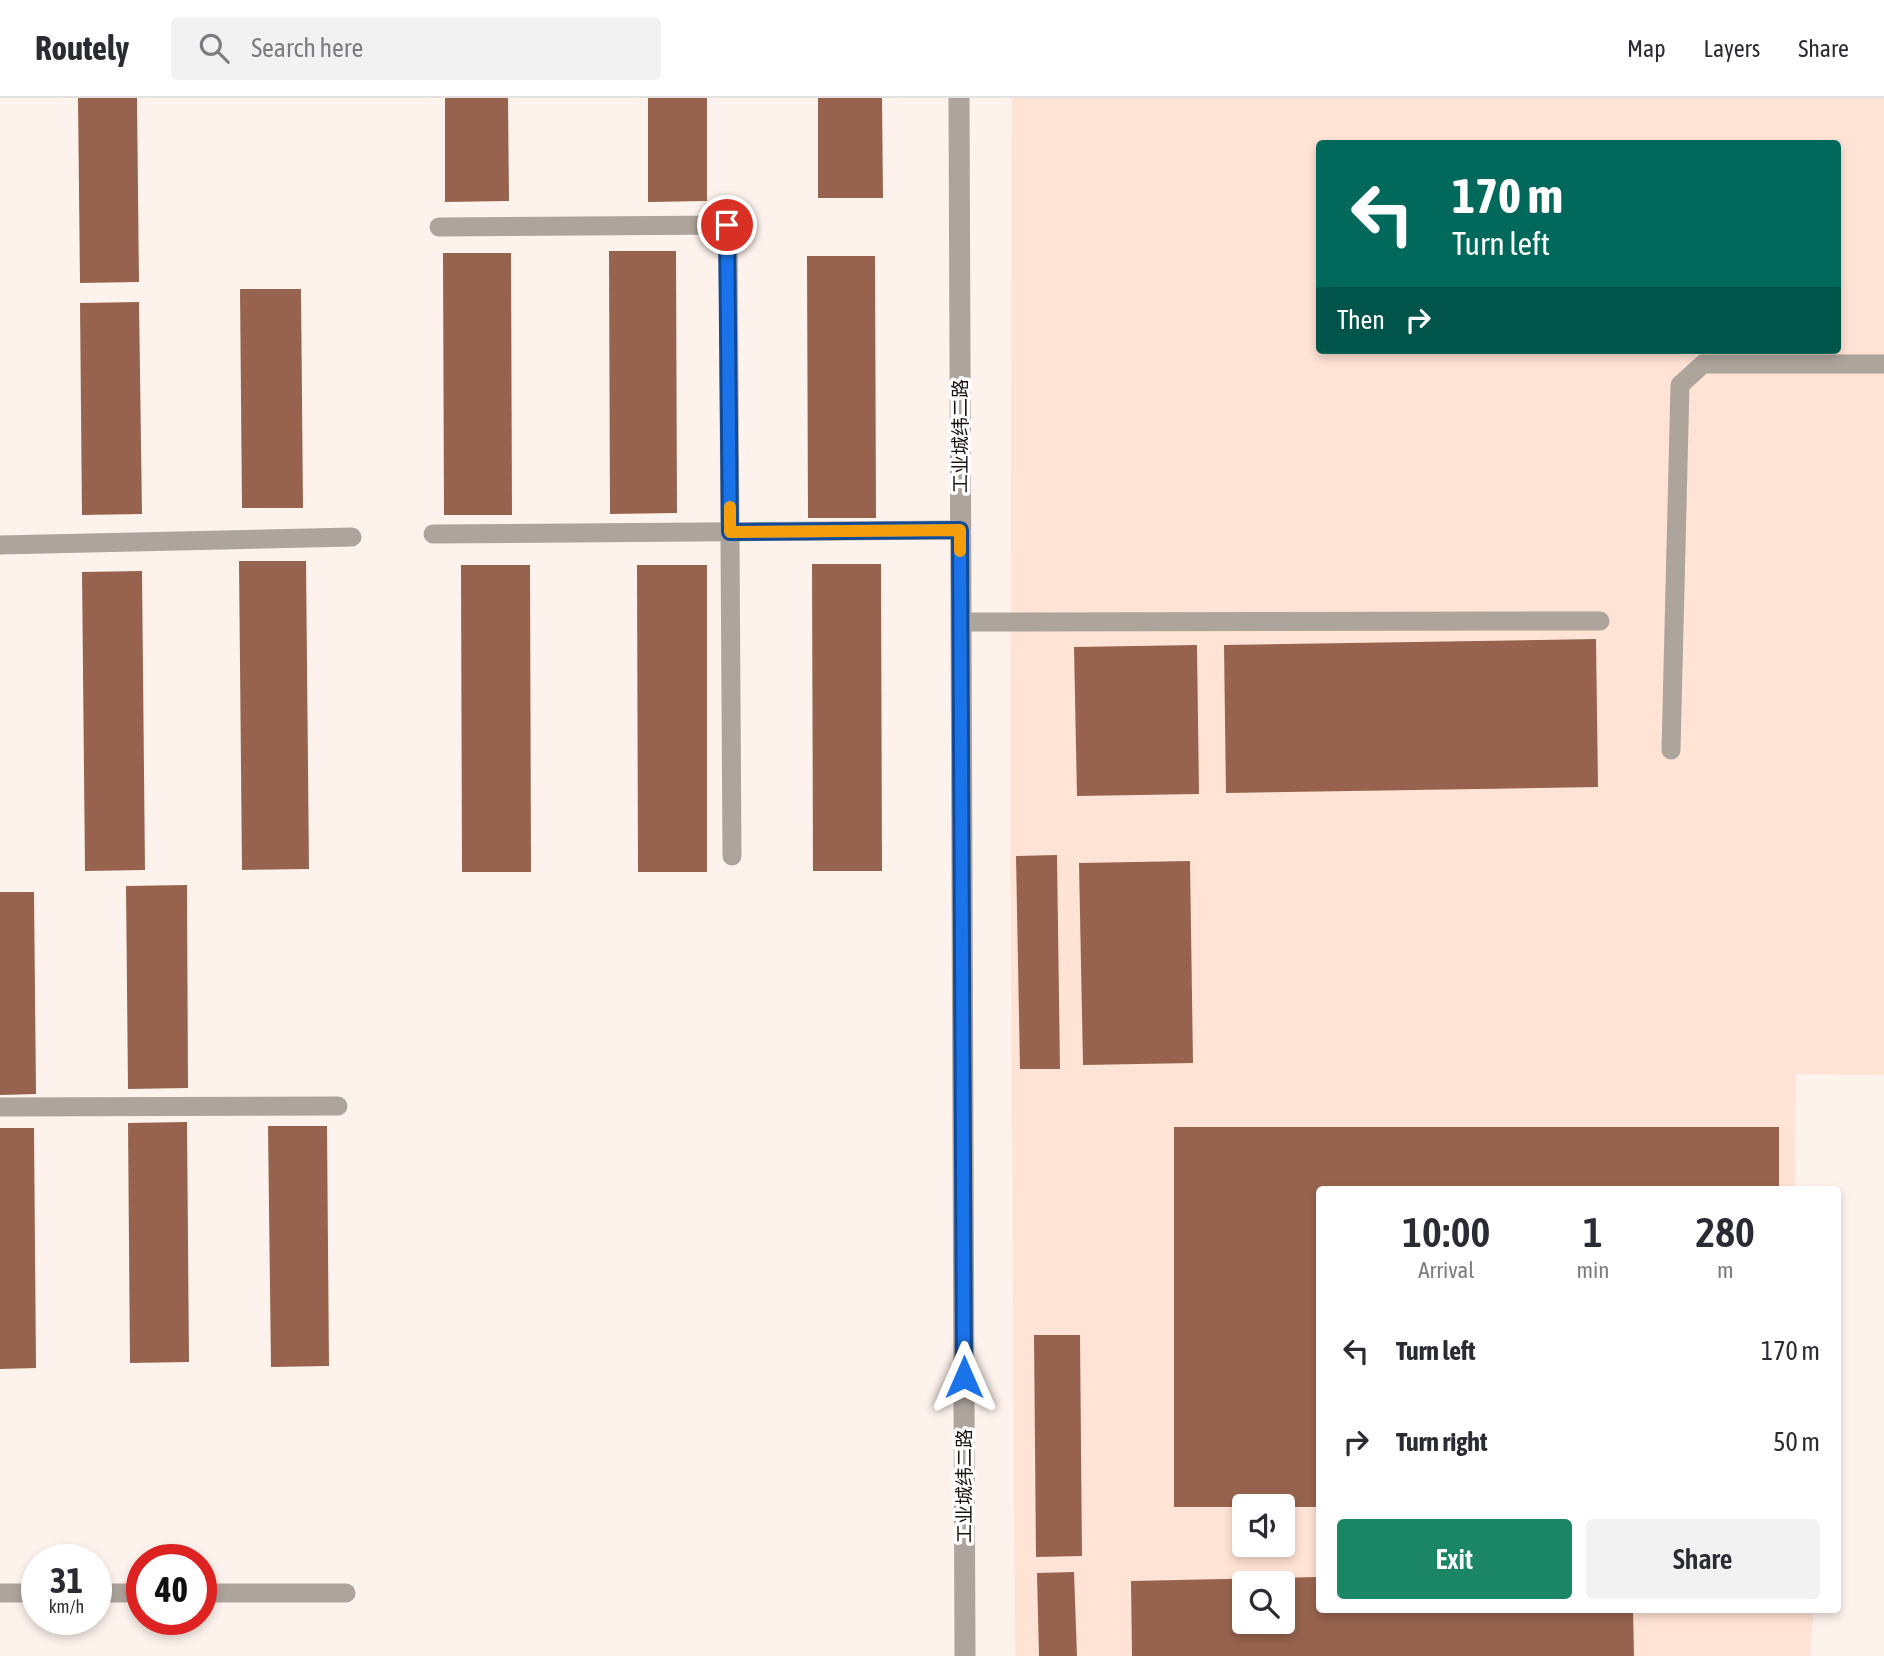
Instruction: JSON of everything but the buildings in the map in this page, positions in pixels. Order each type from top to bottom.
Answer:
[{"type":"street","name":"工业城纬二路","points":[[959,98],[965,1656]]},
{"type":"lane","points":[[439,227],[727,225],[732,856]]},
{"type":"lane","points":[[1671,750],[1680,385],[1703,364],[1884,364]]},
{"type":"lane","points":[[433,534],[960,530]]},
{"type":"lane","points":[[0,545],[352,537]]},
{"type":"lane","points":[[961,622],[1600,621]]},
{"type":"lane","points":[[0,1107],[338,1106]]},
{"type":"lane","points":[[0,1593],[21,1593]]},
{"type":"lane","points":[[217,1593],[346,1593]]},
{"type":"shaded area","points":[[1012,98],[1884,98],[1884,1075],[1796,1074],[1795,1186],[1316,1186],[1316,1613],[1814,1613],[1810,1656],[1015,1656],[1010,805]]},
{"type":"slow traffic","points":[[730,507],[730,532],[960,530],[960,551]]},
{"type":"route","points":[[727,225],[730,532],[960,530],[964,1377]]}]
